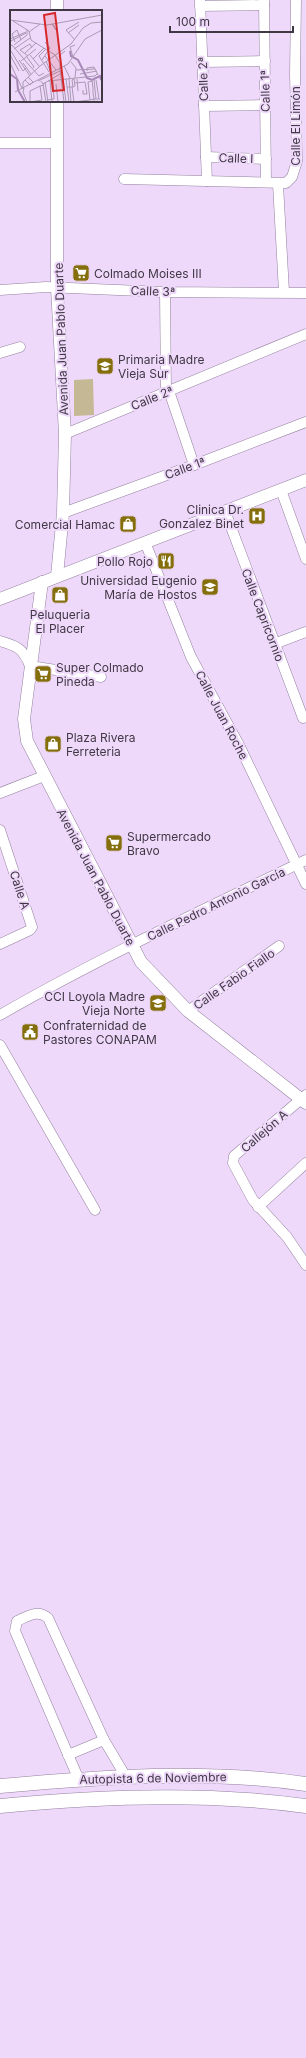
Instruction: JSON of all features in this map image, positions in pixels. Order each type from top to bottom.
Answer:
[{"type":"highway","name":"Autopista 6 de Noviembre","points":[[0,1786],[126,1777],[217,1775],[306,1784]]},
{"type":"highway","name":"Autopista 6 de Noviembre","points":[[0,1806],[36,1802],[167,1798],[224,1798],[306,1806]]},
{"type":"main road","name":"Avenida Juan Pablo Duarte","points":[[57,102],[57,288],[65,434],[63,513],[57,576]]},
{"type":"main road","points":[[0,599],[306,480]]},
{"type":"main road","name":"Avenida Juan Pablo Duarte","points":[[42,582],[24,719],[27,741],[44,776],[141,962],[188,1011],[304,1099]]},
{"type":"street","name":"Calle El Limón","points":[[278,184],[286,183],[295,170],[297,161],[301,114],[296,0]]},
{"type":"street","points":[[200,3],[264,3]]},
{"type":"street","name":"Calle 2ª","points":[[200,3],[206,181]]},
{"type":"street","name":"Calle 1ª","points":[[264,3],[266,182]]},
{"type":"street","points":[[202,62],[265,60]]},
{"type":"street","points":[[204,106],[265,105]]},
{"type":"street","points":[[0,143],[56,143]]},
{"type":"street","name":"Calle I","points":[[206,157],[266,159]]},
{"type":"street","points":[[124,179],[266,182],[278,184],[284,292]]},
{"type":"street","name":"Calle 3ª","points":[[0,290],[46,287],[165,292],[306,293]]},
{"type":"street","points":[[165,292],[168,392],[194,465]]},
{"type":"street","name":"Calle 2ª","points":[[65,434],[306,334]]},
{"type":"street","points":[[0,353],[20,347]]},
{"type":"street","name":"Calle 1ª","points":[[63,513],[306,422]]},
{"type":"street","points":[[281,490],[304,544],[306,560]]},
{"type":"street","name":"Calle Capricornio","points":[[225,512],[274,644],[304,718]]},
{"type":"street","name":"Calle Juan Roche","points":[[145,542],[191,657],[301,863],[306,884]]},
{"type":"street","points":[[274,644],[306,632]]},
{"type":"street","points":[[0,641],[17,646],[26,655],[30,666],[101,677]]},
{"type":"street","points":[[0,793],[44,776]]},
{"type":"street","name":"Calle A","points":[[0,830],[32,927],[30,930],[0,944]]},
{"type":"street","name":"Calle Pedro Antonio García","points":[[0,1015],[52,985],[301,863]]},
{"type":"street","name":"Calle Fabio Fiallo","points":[[188,1011],[279,946]]},
{"type":"street","points":[[0,1045],[95,1210]]},
{"type":"street","name":"Callejón A","points":[[258,1207],[248,1194],[233,1166],[234,1156],[304,1099]]},
{"type":"street","points":[[306,1163],[258,1207],[286,1237],[306,1265]]},
{"type":"street","points":[[79,1780],[15,1631],[17,1621],[37,1613],[41,1613],[48,1618],[104,1740],[126,1777]]},
{"type":"street","points":[[68,1755],[104,1740]]},
{"type":"shaded area","points":[[93,379],[94,415],[74,416],[74,380]]},
{"type":"place","name":"Colmado Moises III","points":[[81,273]]},
{"type":"place","name":"Primaria Madre Vieja Sur","points":[[105,366]]},
{"type":"place","name":"Clinica Dr. Gonzalez Binet","points":[[257,516]]},
{"type":"place","name":"Comercial Hamac","points":[[128,524]]},
{"type":"place","name":"Pollo Rojo","points":[[166,561]]},
{"type":"place","name":"Universidad Eugenio María de Hostos","points":[[210,587]]},
{"type":"place","name":"Peluqueria El Placer","points":[[60,595]]},
{"type":"place","name":"Super Colmado Pineda","points":[[43,674]]},
{"type":"place","name":"Plaza Rivera Ferreteria","points":[[53,744]]},
{"type":"place","name":"Supermercado Bravo","points":[[114,843]]},
{"type":"place","name":"CCI Loyola Madre Vieja Norte","points":[[158,1003]]},
{"type":"place","name":"Confraternidad de Pastores CONAPAM","points":[[30,1032]]}]
